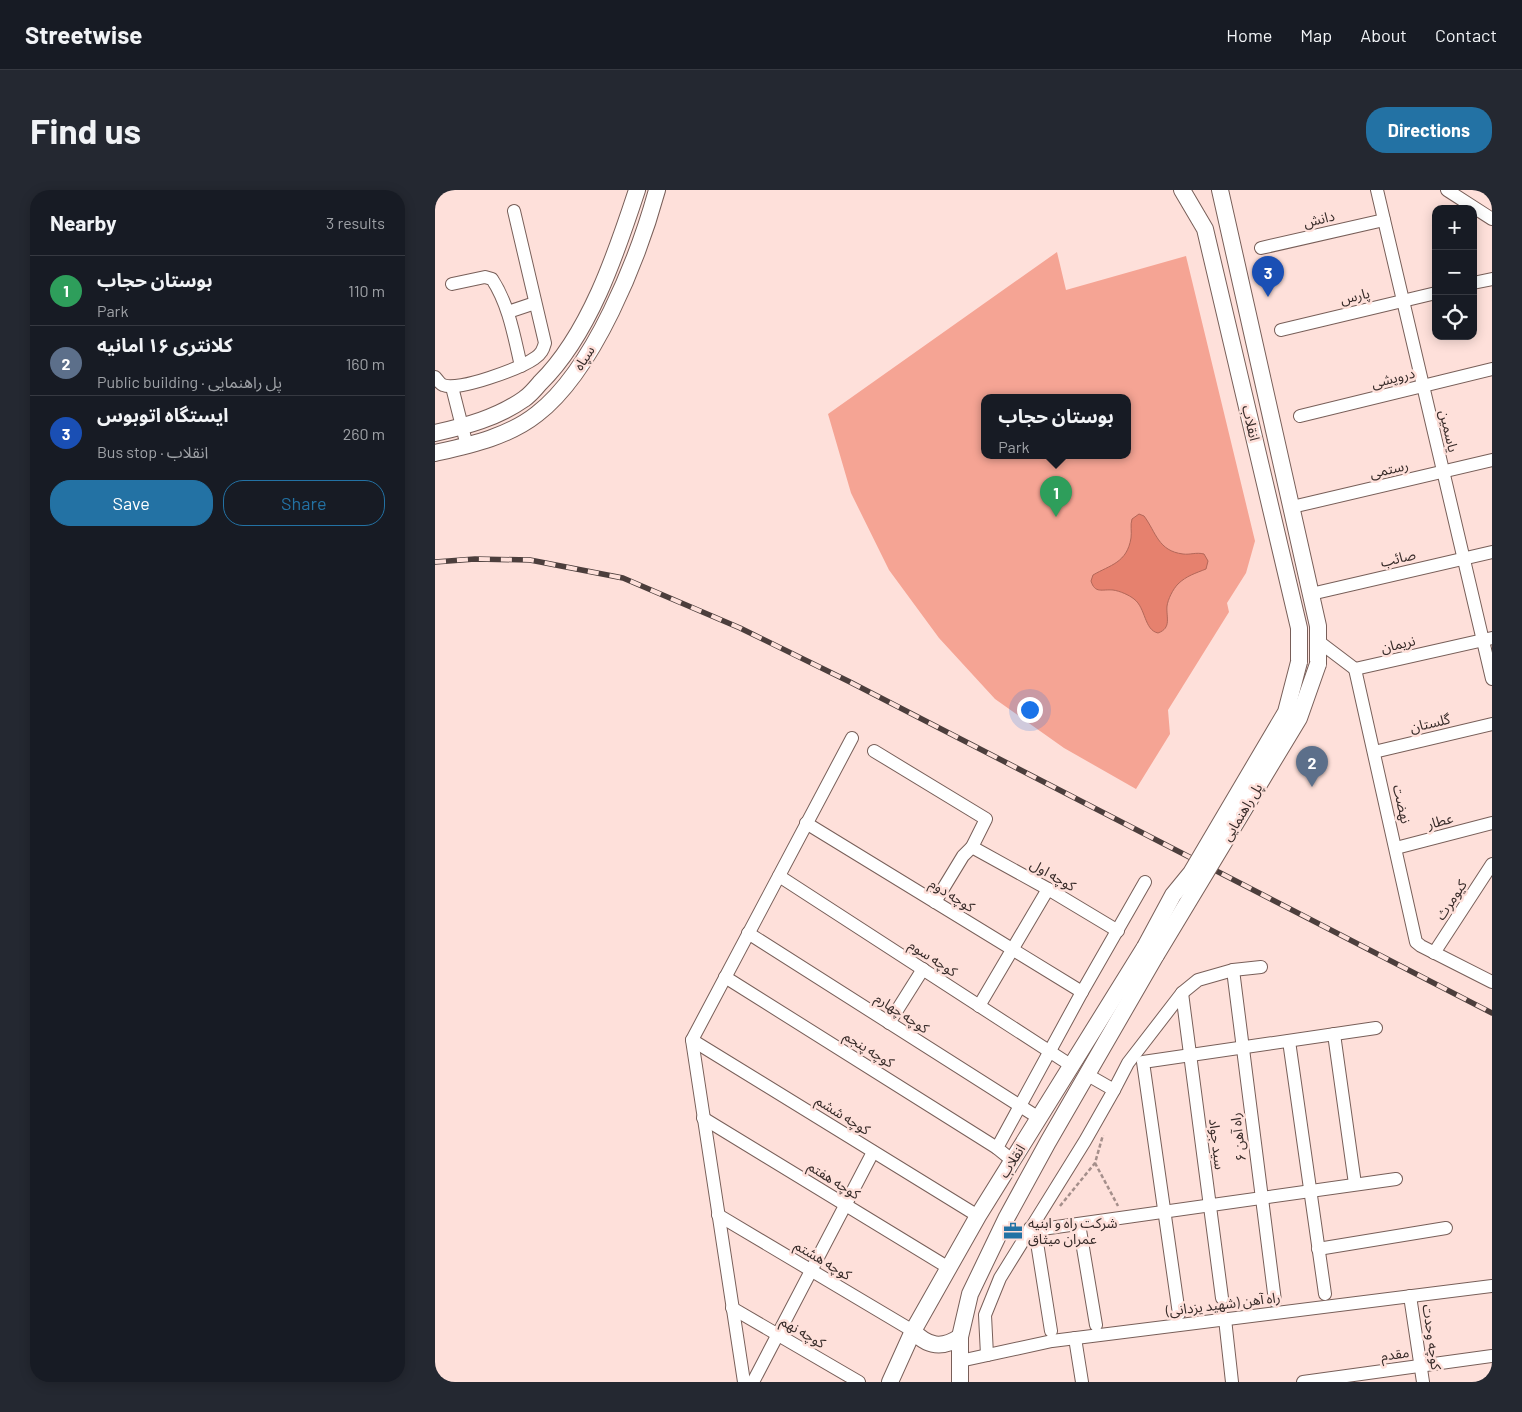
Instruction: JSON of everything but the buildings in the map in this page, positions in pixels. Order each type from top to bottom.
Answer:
[{"type":"main road","name":"سپاه","points":[[435,433],[462,427],[495,416],[525,399],[555,369],[580,330],[605,277],[624,230],[637,190]]},
{"type":"main road","name":"سپاه","points":[[435,453],[467,446],[503,434],[537,414],[569,381],[597,340],[623,284],[642,237],[657,190]]},
{"type":"main road","name":"انقلاب","points":[[1182,190],[1205,229],[1299,628],[1299,662]]},
{"type":"main road","name":"انقلاب","points":[[1220,190],[1318,626],[1318,664]]},
{"type":"main road","name":"پل راهنمایی","points":[[1151,951],[1173,896],[1191,873],[1287,712],[1299,662]]},
{"type":"main road","name":"پل راهنمایی","points":[[1151,951],[1299,718],[1318,664]]},
{"type":"main road","name":"انقلاب","points":[[891,1382],[913,1331],[978,1216],[1071,1066],[1151,951]]},
{"type":"main road","name":"انقلاب","points":[[960,1382],[960,1337],[969,1294],[1011,1210],[1151,951]]},
{"type":"main road","points":[[913,1331],[920,1339],[930,1344],[951,1343],[960,1337]]},
{"type":"street","name":"یاسمین","points":[[1377,190],[1464,559],[1488,639],[1492,679]]},
{"type":"street","points":[[1447,190],[1492,219]]},
{"type":"street","points":[[435,377],[443,385],[452,387],[498,376],[521,366],[542,352],[545,343],[514,211]]},
{"type":"street","name":"دانش","points":[[1261,248],[1384,220]]},
{"type":"street","points":[[451,284],[485,277],[492,279],[501,293],[508,312],[521,366]]},
{"type":"street","points":[[1477,283],[1492,279]]},
{"type":"street","name":"پارس","points":[[1281,330],[1432,293]]},
{"type":"street","points":[[508,312],[535,302]]},
{"type":"street","name":"درویشی","points":[[1301,416],[1492,370]]},
{"type":"street","points":[[452,387],[467,446]]},
{"type":"street","name":"رستمی","points":[[1292,508],[1492,460]]},
{"type":"street","name":"صائب","points":[[1311,594],[1492,552]]},
{"type":"street","name":"نریمان","points":[[1355,669],[1488,639]]},
{"type":"street","points":[[1318,641],[1355,669]]},
{"type":"street","name":"نهضت","points":[[1355,669],[1416,942],[1418,945],[1434,953]]},
{"type":"street","name":"گلستان","points":[[1374,752],[1492,724]]},
{"type":"street","points":[[744,1382],[692,1040],[852,738]]},
{"type":"street","points":[[874,751],[986,819],[972,847],[963,856],[935,902]]},
{"type":"street","name":"کوچه دوم","points":[[807,823],[1082,992]]},
{"type":"street","name":"عطار","points":[[1396,848],[1492,823]]},
{"type":"street","name":"کوچه اول","points":[[972,847],[1049,889],[1118,931]]},
{"type":"street","name":"کیومرث","points":[[1434,953],[1492,864]]},
{"type":"street","name":"کوچه سوم","points":[[779,876],[1071,1066]]},
{"type":"street","points":[[997,1148],[1049,1051],[1145,882]]},
{"type":"street","points":[[979,1006],[1049,889]]},
{"type":"street","name":"کوچه چهارم","points":[[748,933],[1039,1118]]},
{"type":"street","points":[[1434,953],[1492,982]]},
{"type":"street","points":[[987,1355],[985,1315],[1000,1278],[1033,1229],[1128,1063],[1182,993],[1198,980],[1233,970],[1261,968]]},
{"type":"street","points":[[889,1023],[923,969]]},
{"type":"street","name":"راه آهن ۶","points":[[1233,970],[1275,1301]]},
{"type":"street","points":[[1477,975],[1492,971]]},
{"type":"street","name":"کوچه پنجم","points":[[725,977],[997,1148],[1013,1161]]},
{"type":"street","name":"سید جواد","points":[[1182,993],[1222,1298]]},
{"type":"street","points":[[1179,1314],[1143,1062],[1375,1028]]},
{"type":"street","points":[[1334,1034],[1355,1184]]},
{"type":"street","name":"کوچه ششم","points":[[692,1040],[978,1216]]},
{"type":"street","points":[[1289,1040],[1325,1294]]},
{"type":"street","points":[[1086,1074],[1114,1090]]},
{"type":"street","name":"کوچه هفتم","points":[[703,1118],[949,1268]]},
{"type":"street","points":[[753,1382],[873,1152]]},
{"type":"street","points":[[1033,1229],[1396,1179]]},
{"type":"street","name":"کوچه هشتم","points":[[718,1215],[913,1331]]},
{"type":"street","points":[[1079,1224],[1096,1325]]},
{"type":"street","points":[[1318,1249],[1446,1228]]},
{"type":"street","points":[[1033,1229],[1051,1331]]},
{"type":"street","name":"راه آهن (شهید یزدانی)","points":[[960,1361],[1053,1341],[1492,1286]]},
{"type":"street","name":"کوچه وحدت","points":[[1411,1296],[1423,1382]]},
{"type":"street","name":"کوچه نهم","points":[[732,1308],[859,1382]]},
{"type":"street","points":[[1225,1319],[1232,1382]]},
{"type":"street","points":[[1075,1338],[1082,1382]]},
{"type":"street","name":"مقدم","points":[[1303,1382],[1492,1356]]},
{"type":"path","points":[[1095,1163],[1125,1217]]},
{"type":"shaded area","points":[[1057,252],[1066,290],[1186,256],[1255,541],[1246,573],[1227,603],[1229,612],[1168,710],[1170,734],[1136,789],[1064,748],[995,699],[939,638],[889,570],[851,493],[828,414]]},
{"type":"shaded area","points":[[1139,514],[1144,516],[1159,540],[1168,549],[1183,554],[1204,554],[1208,561],[1206,569],[1184,579],[1174,589],[1168,603],[1167,625],[1158,633],[1150,628],[1141,608],[1134,599],[1124,593],[1099,590],[1095,588],[1091,581],[1093,575],[1117,562],[1126,553],[1131,538],[1132,519]]},
{"type":"railway","points":[[435,562],[475,559],[530,560],[623,578],[740,628],[850,682],[1492,1013]]},
{"type":"place","name":"ایستگاه اتوبوس","points":[[1268,297]]},
{"type":"place","name":"بوستان حجاب","points":[[1056,517]]},
{"type":"place","name":"کلانتری ۱۶ امانیه","points":[[1312,787]]},
{"type":"place","name":"شرکت راه و ابنیه عمران میثاق","points":[[1013,1231]]}]
